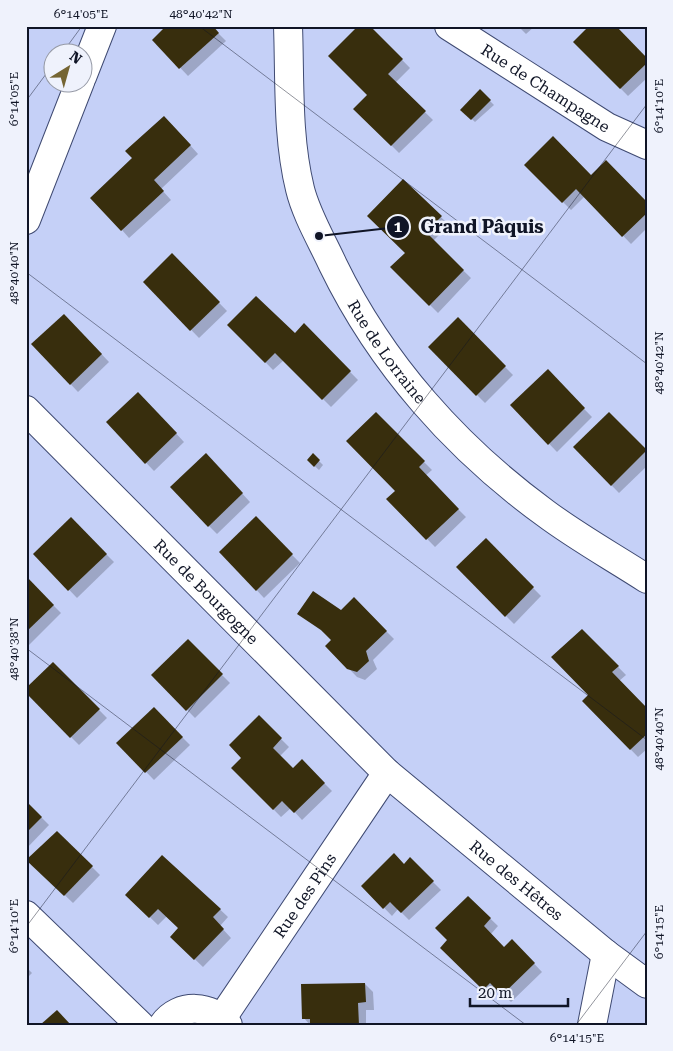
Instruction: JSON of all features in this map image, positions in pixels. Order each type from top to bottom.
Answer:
[{"type":"street","points":[[92,52],[102,26]]},
{"type":"street","name":"Rue de Lorraine","points":[[288,26],[292,134],[300,190],[350,300],[380,348],[432,412],[485,465],[545,513],[647,579]]},
{"type":"street","name":"Rue de Champagne","points":[[449,26],[607,127],[647,145]]},
{"type":"street","points":[[26,220],[76,92]]},
{"type":"street","name":"Rue de Bourgogne","points":[[26,410],[387,773]]},
{"type":"street","name":"Rue des Hêtres","points":[[387,773],[606,954],[647,984]]},
{"type":"street","name":"Rue des Pins","points":[[225,1021],[387,773]]},
{"type":"street","points":[[26,916],[140,1025]]},
{"type":"street","points":[[592,1025],[606,954]]},
{"type":"street","points":[[163,1025],[176,1013],[190,1008],[208,1010],[225,1021]]},
{"type":"building","points":[[166,26],[213,26],[219,33],[179,69],[152,40]]},
{"type":"building","points":[[358,26],[370,26],[403,59],[388,74],[426,111],[391,146],[353,109],[367,95],[328,56]]},
{"type":"building","points":[[589,26],[616,26],[647,58],[647,63],[620,89],[573,42]]},
{"type":"building","points":[[480,89],[491,100],[471,120],[460,110]]},
{"type":"building","points":[[164,116],[191,145],[154,180],[164,191],[121,231],[90,198],[132,158],[125,151]]},
{"type":"building","points":[[553,136],[591,175],[606,160],[647,202],[647,213],[622,237],[576,189],[562,203],[524,165]]},
{"type":"building","points":[[403,179],[442,216],[426,232],[464,270],[429,306],[390,267],[405,253],[367,216]]},
{"type":"building","points":[[172,253],[220,302],[190,331],[143,282]]},
{"type":"building","points":[[256,296],[295,333],[304,323],[351,371],[322,400],[275,353],[265,363],[227,325]]},
{"type":"building","points":[[64,314],[102,354],[70,385],[31,344]]},
{"type":"building","points":[[458,317],[506,366],[476,396],[428,347]]},
{"type":"building","points":[[548,369],[585,408],[548,445],[510,405]]},
{"type":"building","points":[[138,392],[177,433],[145,464],[106,422]]},
{"type":"building","points":[[376,412],[425,461],[419,467],[459,509],[426,540],[386,499],[395,491],[346,441]]},
{"type":"building","points":[[609,412],[647,450],[611,486],[573,447]]},
{"type":"building","points":[[206,453],[243,493],[208,527],[170,487]]},
{"type":"building","points":[[313,453],[320,460],[314,467],[307,460]]},
{"type":"building","points":[[256,516],[293,554],[256,591],[219,552]]},
{"type":"building","points":[[71,517],[107,554],[68,591],[33,554]]},
{"type":"building","points":[[486,538],[534,587],[505,617],[456,567]]},
{"type":"building","points":[[26,576],[54,605],[26,632]]},
{"type":"building","points":[[313,591],[341,610],[354,597],[387,631],[366,651],[369,661],[357,672],[347,669],[325,646],[331,640],[321,630],[297,614]]},
{"type":"building","points":[[582,629],[619,666],[612,672],[647,708],[647,734],[630,750],[582,701],[588,695],[551,657]]},
{"type":"building","points":[[188,639],[223,674],[186,711],[151,675]]},
{"type":"building","points":[[53,662],[100,709],[70,738],[26,693],[26,688]]},
{"type":"building","points":[[154,707],[183,737],[145,773],[116,743]]},
{"type":"building","points":[[259,715],[282,738],[273,748],[293,768],[302,759],[325,783],[294,813],[282,801],[273,810],[231,768],[241,758],[229,745]]},
{"type":"building","points":[[26,801],[42,817],[26,833]]},
{"type":"building","points":[[57,831],[93,866],[64,896],[26,860]]},
{"type":"building","points":[[394,853],[404,864],[410,857],[434,881],[401,913],[390,902],[383,909],[361,886]]},
{"type":"building","points":[[162,855],[221,909],[213,917],[224,929],[194,960],[170,937],[178,928],[158,909],[149,918],[125,895]]},
{"type":"building","points":[[468,896],[491,918],[484,926],[504,947],[512,939],[535,963],[502,995],[490,983],[483,990],[440,948],[447,940],[435,928]]},
{"type":"building","points":[[365,983],[366,1002],[358,1003],[359,1025],[310,1025],[310,1019],[302,1019],[301,984]]},
{"type":"building","points":[[57,1010],[71,1025],[40,1025]]},
{"type":"place","name":"Grand Pâquis","points":[[319,236]]}]
